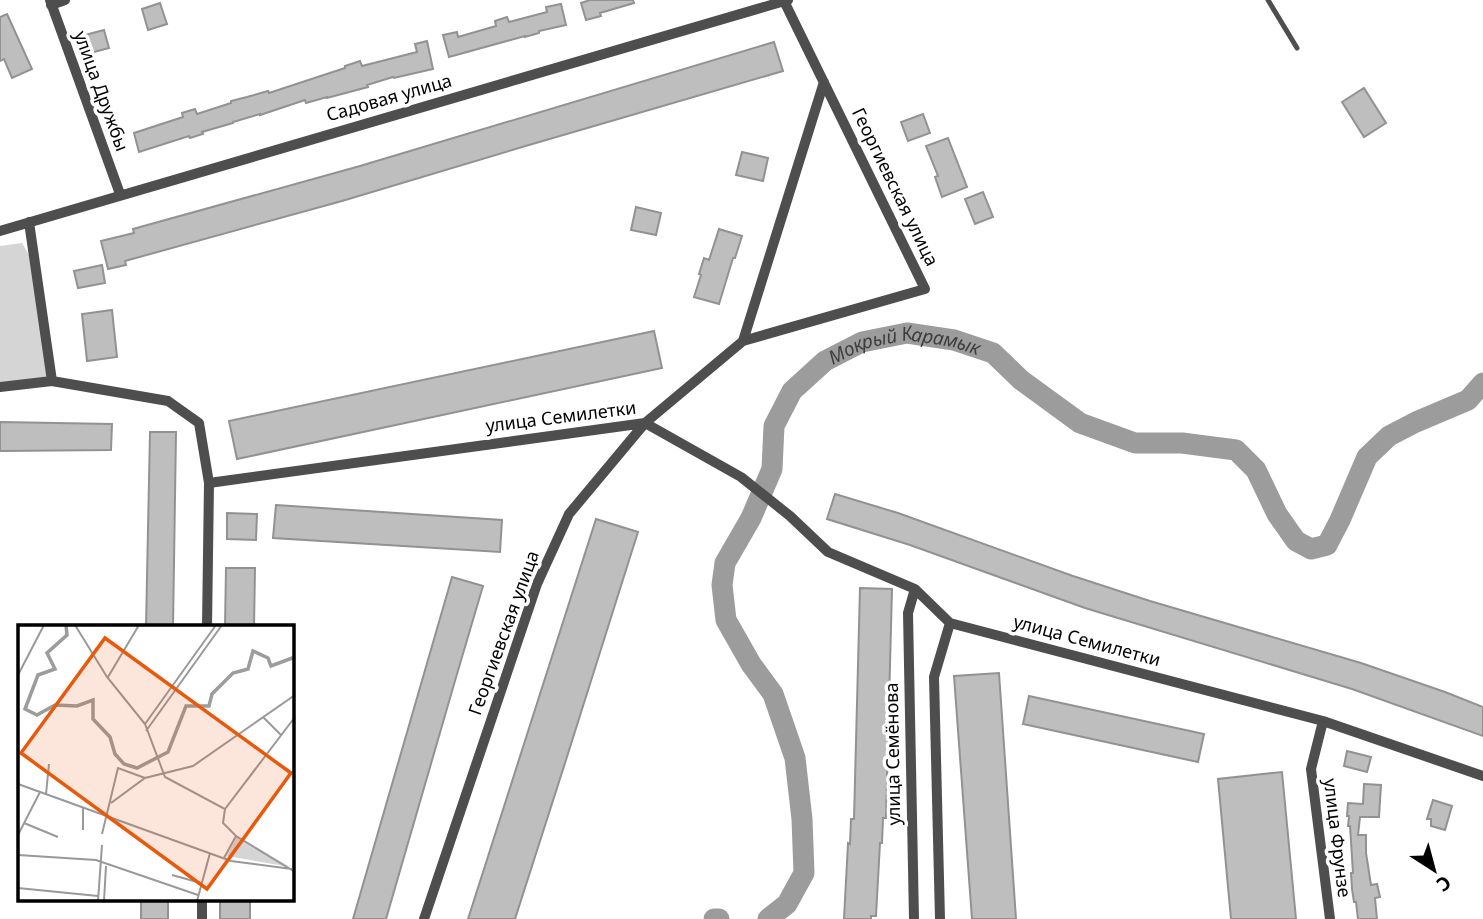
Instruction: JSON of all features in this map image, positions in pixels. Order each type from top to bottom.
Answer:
[{"type":"street","points":[[51,2],[65,0]]},
{"type":"street","name":"Георгиевская улица","points":[[424,919],[537,584],[569,514],[645,423],[743,341],[925,289],[785,0]]},
{"type":"street","name":"Садовая улица","points":[[0,230],[785,0]]},
{"type":"street","name":"улица Дружбы","points":[[51,2],[120,194]]},
{"type":"street","points":[[743,341],[824,82]]},
{"type":"street","points":[[29,222],[52,381]]},
{"type":"street","points":[[0,387],[52,381],[168,401],[199,423],[209,483],[207,625]]},
{"type":"street","name":"улица Семилетки","points":[[209,483],[645,423],[741,477],[790,516],[828,552],[915,589],[950,623],[1323,721],[1483,776]]},
{"type":"street","name":"улица Семёнова","points":[[914,919],[908,613],[915,589]]},
{"type":"street","points":[[940,919],[934,677],[950,623]]},
{"type":"street","name":"улица Фрунзе","points":[[1323,721],[1311,769],[1330,919]]},
{"type":"lane","points":[[1268,0],[1297,48]]},
{"type":"shaded area","points":[[22,243],[30,257],[49,377],[0,390],[0,246]]},
{"type":"building","points":[[590,0],[633,0],[634,3],[586,20],[581,3]]},
{"type":"building","points":[[160,3],[167,24],[148,30],[142,9]]},
{"type":"building","points":[[561,4],[566,25],[449,57],[443,35],[457,32],[458,37],[496,26],[495,21],[507,17],[509,22],[547,12],[546,7]]},
{"type":"building","points":[[7,14],[32,69],[12,78],[4,59],[0,61],[0,17]]},
{"type":"building","points":[[104,30],[109,48],[90,53],[85,35]]},
{"type":"building","points":[[427,41],[433,69],[393,77],[327,98],[306,103],[305,100],[139,152],[134,133],[183,117],[182,113],[195,109],[197,114],[231,101],[268,91],[269,93],[360,61],[362,66],[417,52],[415,44]]},
{"type":"building","points":[[774,42],[783,71],[342,201],[125,261],[126,265],[108,269],[101,241],[134,233],[133,229],[360,166]]},
{"type":"building","points":[[1364,88],[1386,123],[1364,137],[1342,102]]},
{"type":"building","points":[[923,114],[930,133],[908,141],[901,122]]},
{"type":"building","points":[[948,138],[967,187],[942,197],[935,177],[938,176],[926,146]]},
{"type":"building","points":[[742,152],[768,158],[763,181],[736,175]]},
{"type":"building","points":[[983,192],[993,217],[975,224],[965,199]]},
{"type":"building","points":[[636,207],[661,213],[656,235],[631,230]]},
{"type":"building","points":[[719,229],[742,236],[719,304],[694,297],[704,258],[709,260]]},
{"type":"building","points":[[102,265],[105,283],[78,288],[74,271]]},
{"type":"building","points":[[112,310],[117,357],[87,361],[82,314]]},
{"type":"building","points":[[654,331],[662,368],[237,459],[229,421]]},
{"type":"building","points":[[0,422],[112,424],[111,450],[0,451]]},
{"type":"building","points":[[150,432],[176,432],[173,625],[146,625]]},
{"type":"building","points":[[835,494],[898,513],[1150,601],[1361,663],[1445,692],[1483,707],[1483,736],[1352,689],[1085,608],[910,545],[827,519]]},
{"type":"building","points":[[276,505],[502,520],[500,552],[273,538]]},
{"type":"building","points":[[227,513],[257,514],[256,540],[227,539]]},
{"type":"building","points":[[596,519],[638,532],[566,760],[515,919],[468,919]]},
{"type":"building","points":[[226,568],[255,568],[254,625],[225,625]]},
{"type":"building","points":[[452,577],[483,586],[386,919],[353,919]]},
{"type":"building","points":[[860,588],[892,589],[886,818],[883,818],[880,843],[876,916],[871,916],[871,919],[844,919],[848,843],[850,844],[851,819],[854,819]]},
{"type":"building","points":[[999,673],[1016,919],[972,919],[954,676]]},
{"type":"building","points":[[1029,696],[1204,734],[1198,762],[1023,724]]},
{"type":"building","points":[[1347,751],[1371,757],[1367,772],[1344,766]]},
{"type":"building","points":[[1282,772],[1296,919],[1231,919],[1218,779]]},
{"type":"building","points":[[1364,784],[1381,785],[1379,817],[1360,817],[1358,835],[1366,835],[1371,885],[1377,884],[1380,897],[1375,898],[1377,919],[1358,919],[1352,889],[1348,803],[1363,804]]},
{"type":"building","points":[[1433,800],[1452,806],[1445,830],[1431,826],[1431,819],[1427,819]]},
{"type":"building","points":[[141,902],[168,902],[168,919],[141,919]]},
{"type":"building","points":[[220,902],[250,902],[250,919],[220,919]]},
{"type":"waterway","name":"Мокрый Карамык","points":[[768,919],[787,904],[804,873],[802,819],[795,758],[773,694],[751,664],[726,620],[722,585],[725,563],[751,518],[772,469],[774,426],[792,391],[825,361],[862,342],[907,333],[954,340],[993,353],[1021,380],[1080,423],[1135,443],[1182,443],[1236,450],[1256,470],[1277,514],[1296,541],[1311,549],[1327,545],[1367,457],[1389,436],[1468,400],[1483,383]]},
{"type":"waterway","name":"Мокрый Карамык","points":[[714,919],[719,919]]}]
